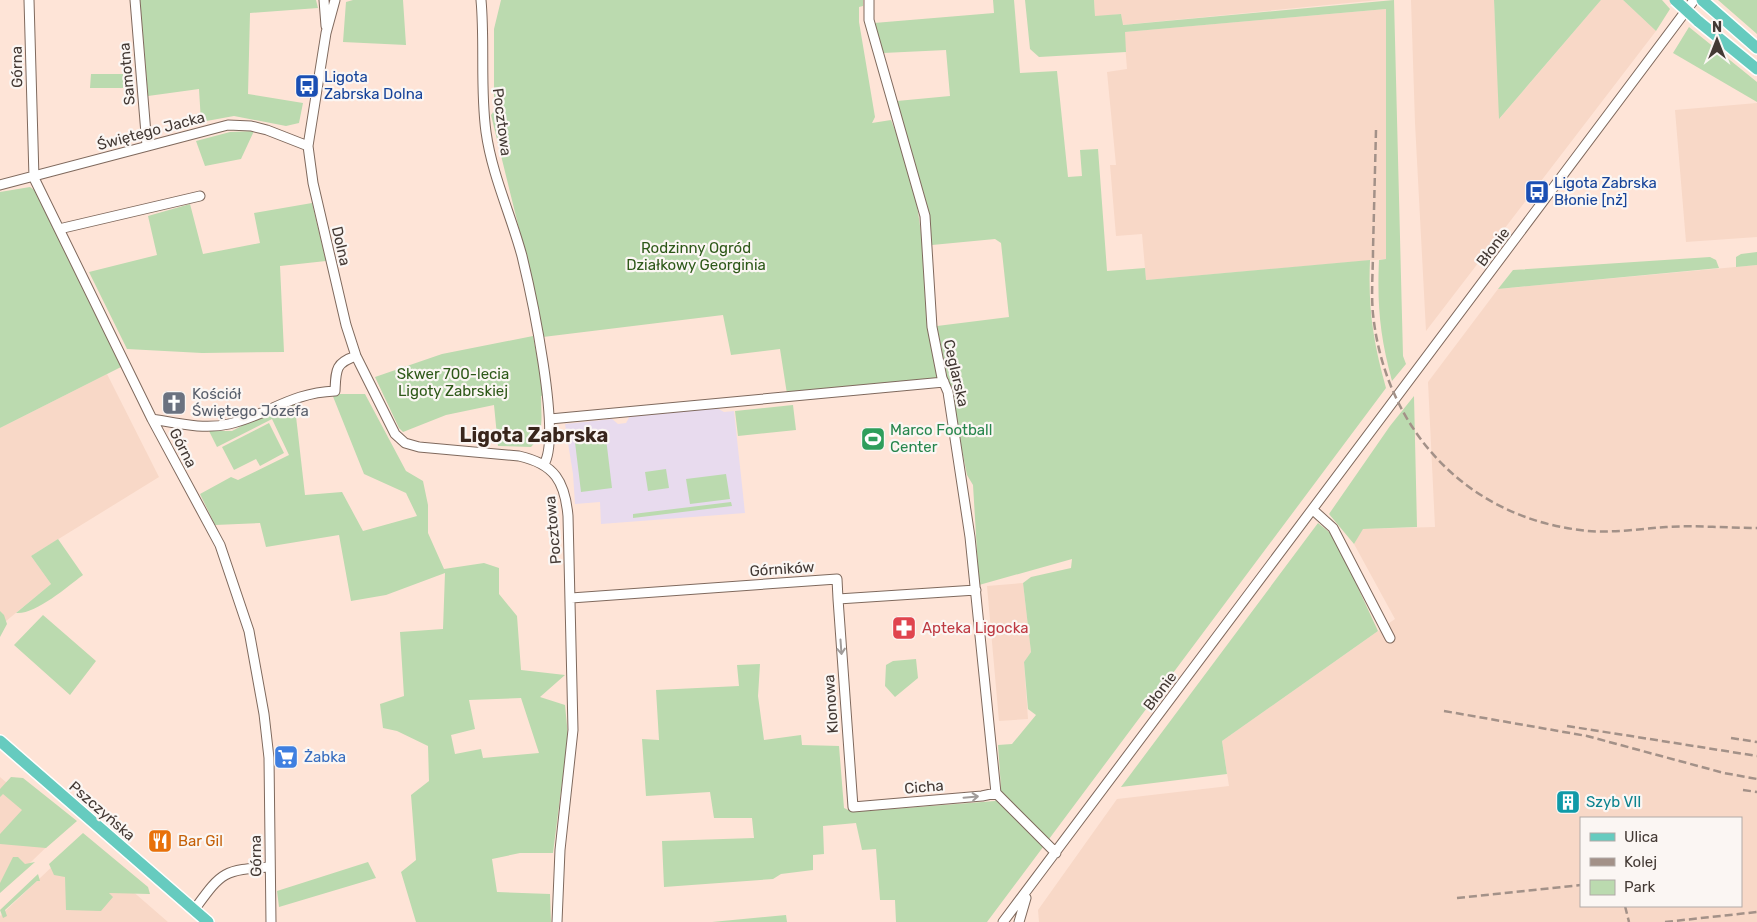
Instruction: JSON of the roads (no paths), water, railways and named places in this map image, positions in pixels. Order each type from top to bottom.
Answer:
[{"type":"main road","points":[[1675,0],[1757,69]]},
{"type":"main road","points":[[1705,3],[1757,48]]},
{"type":"main road","name":"Pszczyńska","points":[[0,742],[208,922]]},
{"type":"street","name":"Górna","points":[[29,0],[34,178],[152,419],[220,545],[248,632],[264,714],[269,758],[271,922]]},
{"type":"street","name":"Samotna","points":[[135,0],[147,146]]},
{"type":"street","name":"Dolna","points":[[324,0],[326,33]]},
{"type":"street","name":"Dolna","points":[[336,0],[326,33],[308,146],[313,182],[346,325],[356,356],[390,426],[400,440],[411,446],[519,456],[544,464]]},
{"type":"street","name":"Pocztowa","points":[[481,0],[483,97],[486,134],[492,161],[522,256],[545,381],[551,440],[544,464],[558,479],[565,494],[568,516],[573,730],[560,850],[557,922]]},
{"type":"street","name":"Ceglarska","points":[[869,0],[869,20],[925,216],[932,327],[948,392],[955,435],[976,590],[996,793]]},
{"type":"street","name":"Błonie","points":[[1003,922],[1030,889],[1694,0]]},
{"type":"street","name":"Świętego Jacka","points":[[0,186],[228,125],[251,126],[267,130],[308,146]]},
{"type":"street","points":[[59,229],[200,196]]},
{"type":"street","points":[[152,419],[203,427],[231,424],[299,396],[335,391],[337,368],[340,363],[356,356]]},
{"type":"street","points":[[550,420],[944,382]]},
{"type":"street","points":[[1313,510],[1333,528],[1390,638]]},
{"type":"street","name":"Górników","points":[[571,598],[837,579],[838,599]]},
{"type":"street","points":[[838,599],[976,590]]},
{"type":"street","name":"Klonowa","points":[[838,599],[853,807]]},
{"type":"street","points":[[996,793],[1056,853]]},
{"type":"street","name":"Cicha","points":[[853,807],[982,796],[996,793]]},
{"type":"street","points":[[194,910],[225,874],[238,869],[270,867]]},
{"type":"street","name":"Błonie","points":[[1019,922],[1030,889]]},
{"type":"railway","points":[[1376,130],[1373,314],[1381,355],[1394,394],[1413,429],[1438,460],[1467,486],[1501,506],[1539,521],[1580,530],[1601,532],[1677,526],[1757,528]]},
{"type":"railway","points":[[1444,711],[1587,736],[1724,773],[1757,779]]},
{"type":"railway","points":[[1567,726],[1757,756]]},
{"type":"railway","points":[[1731,738],[1757,742]]},
{"type":"railway","points":[[1743,790],[1757,792]]},
{"type":"railway","points":[[1457,898],[1580,885]]},
{"type":"railway","points":[[1625,907],[1629,922]]},
{"type":"railway","points":[[1665,922],[1757,912]]},
{"type":"place","name":"Ligota Zabrska Dolna","points":[[307,86]]},
{"type":"place","name":"Ligota Zabrska Błonie [nż]","points":[[1537,192]]},
{"type":"place","name":"Kościół Świętego Józefa","points":[[174,403]]},
{"type":"place","name":"Marco Football Center","points":[[873,439]]},
{"type":"place","name":"Apteka Ligocka","points":[[904,628]]},
{"type":"place","name":"Żabka","points":[[286,757]]},
{"type":"place","name":"Szyb VII","points":[[1568,802]]},
{"type":"place","name":"Bar Gil","points":[[160,841]]},
{"type":"district","name":"Ligota Zabrska","points":[[534,435]]},
{"type":"park label","name":"Rodzinny Ogród Działkowy Georginia","points":[[696,256]]},
{"type":"park label","name":"Skwer 700-lecia Ligoty Zabrskiej","points":[[453,382]]}]
